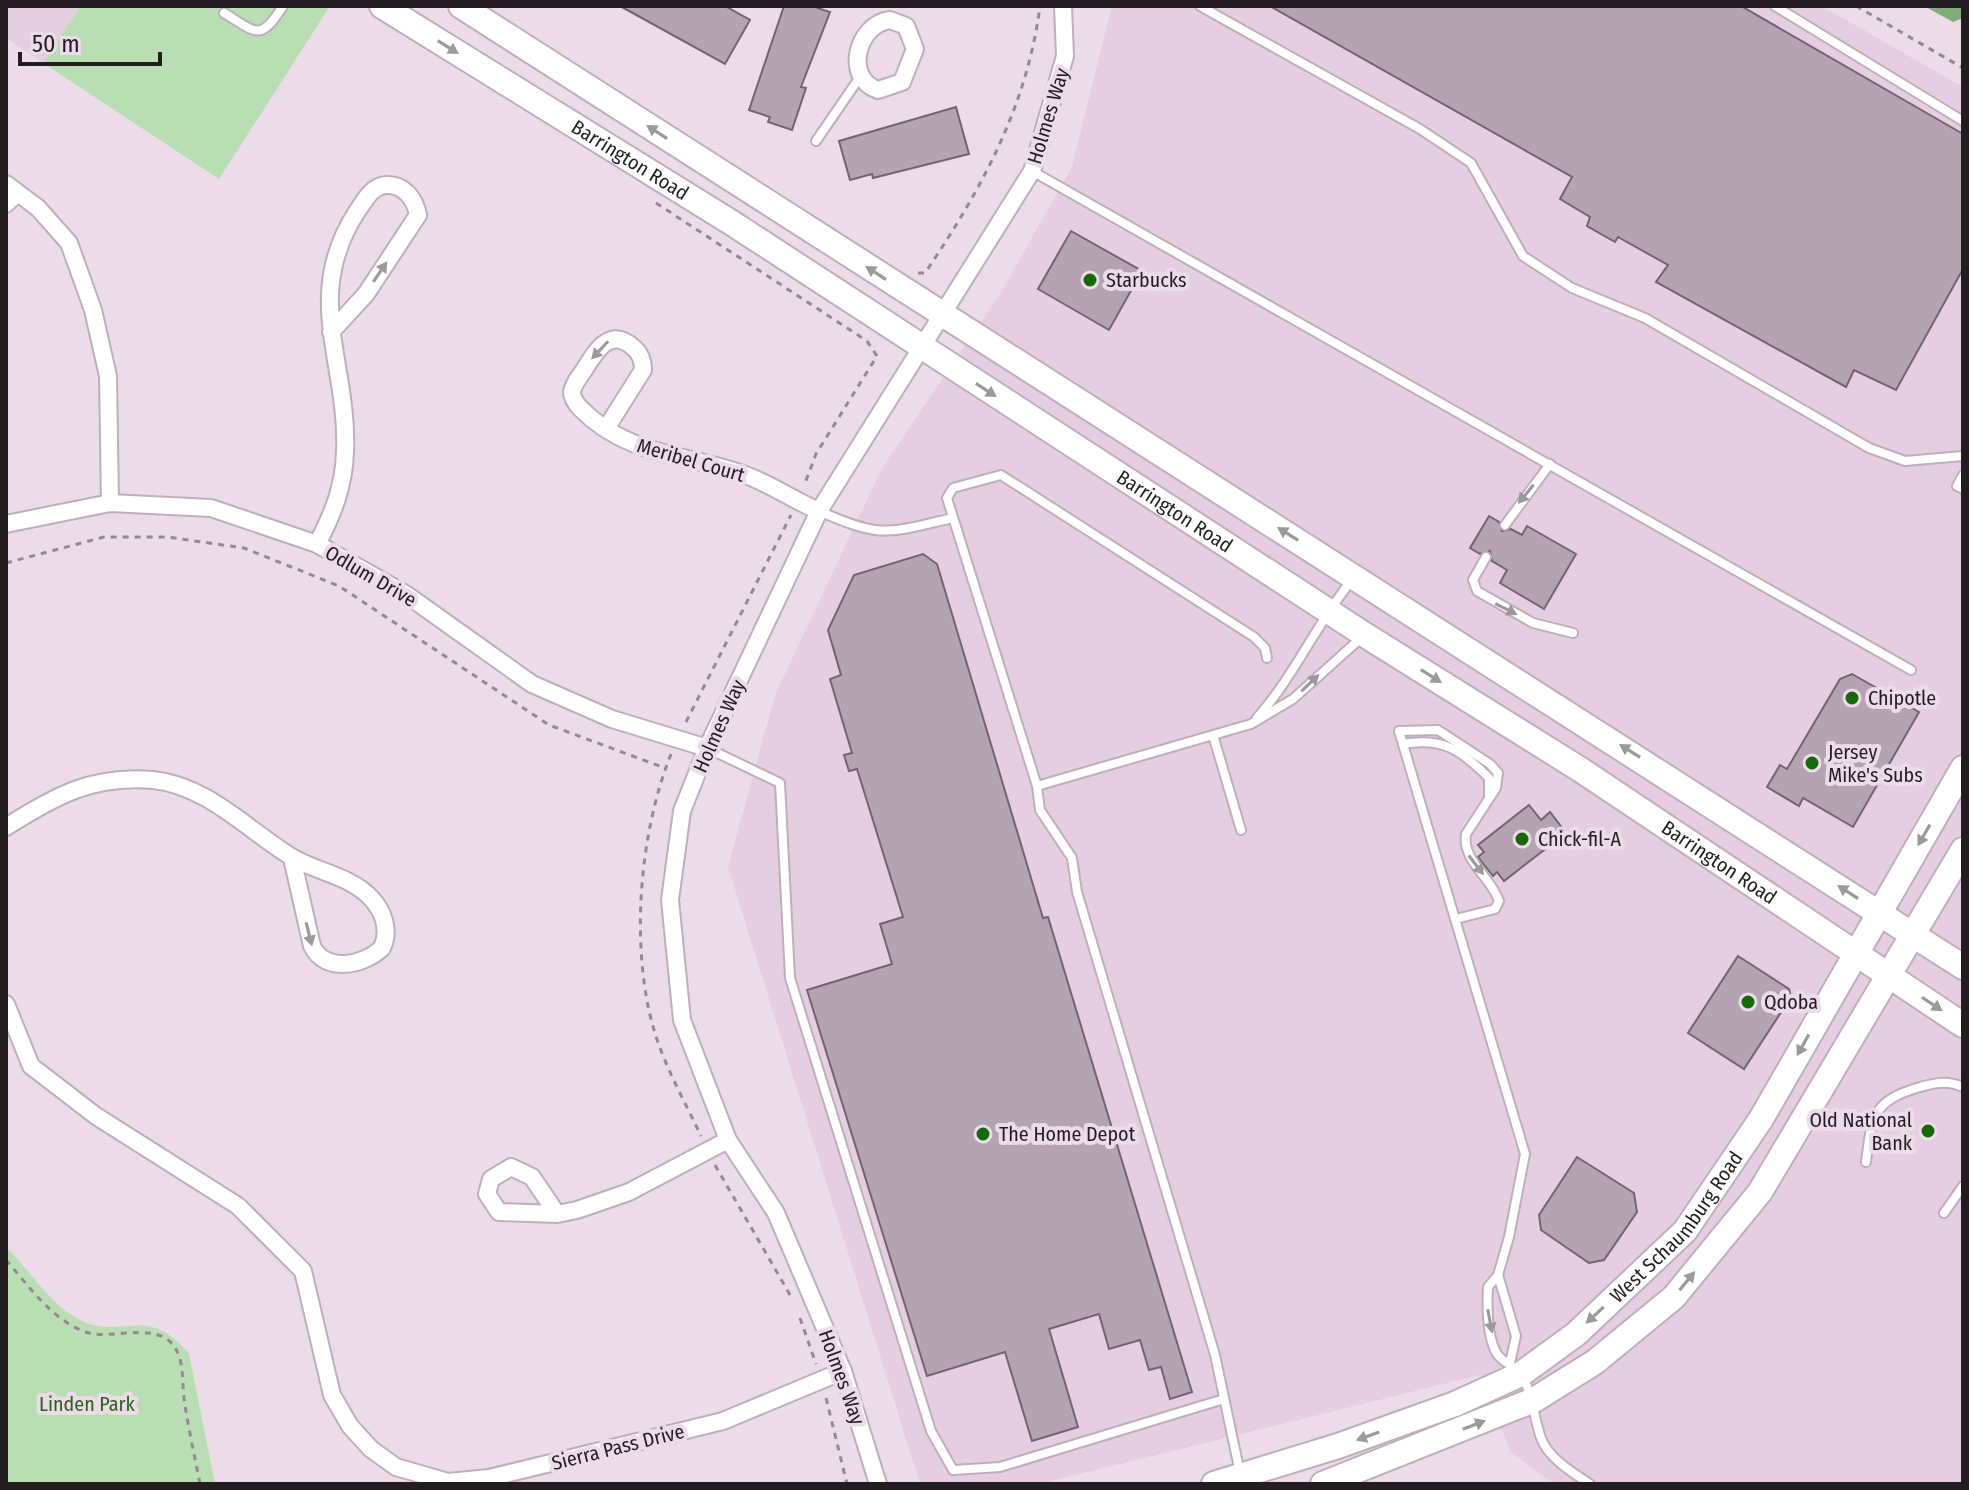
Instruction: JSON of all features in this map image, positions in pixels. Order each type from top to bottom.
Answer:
[{"type":"main road","name":"Barrington Road","points":[[382,6],[732,223],[1327,611],[1581,770],[1963,1025]]},
{"type":"main road","name":"Barrington Road","points":[[461,6],[1963,967]]},
{"type":"main road","name":"West Schaumburg Road","points":[[1214,1484],[1455,1404],[1576,1334],[1685,1231],[1761,1119],[1963,768]]},
{"type":"main road","name":"West Schaumburg Road","points":[[1323,1484],[1534,1400],[1595,1362],[1674,1297],[1760,1192],[1963,850]]},
{"type":"street","name":"Holmes Way","points":[[878,1484],[843,1371],[776,1213],[728,1140],[682,1020],[670,900],[682,811],[707,748],[819,511],[1032,171],[1065,56],[1063,6]]},
{"type":"street","points":[[893,14],[906,26],[914,41],[907,75],[887,90],[870,87],[860,77],[856,65],[867,31],[893,14]]},
{"type":"street","points":[[317,544],[334,511],[344,463],[343,414],[331,332],[329,291],[334,261],[344,232],[376,187],[388,185],[401,188],[411,196],[418,215],[366,294],[331,332]]},
{"type":"street","points":[[10,193],[38,208],[69,243],[93,310],[108,376],[110,503]]},
{"type":"street","name":"Meribel Court","points":[[607,427],[643,370],[637,351],[621,340],[608,340],[598,347],[572,394],[580,409],[607,427],[649,450],[673,458],[703,461],[751,477],[819,511]]},
{"type":"street","name":"Odlum Drive","points":[[6,524],[110,503],[211,508],[317,544],[407,595],[532,684],[612,719],[707,748]]},
{"type":"street","points":[[6,827],[55,795],[108,780],[156,781],[193,793],[227,812],[292,858],[317,866],[369,896],[385,922],[387,931],[382,948],[367,958],[336,965],[320,959],[312,946],[292,858]]},
{"type":"street","name":"Sierra Pass Drive","points":[[6,1004],[31,1066],[96,1116],[238,1206],[303,1271],[332,1395],[350,1426],[371,1449],[396,1467],[448,1482],[489,1478],[723,1421],[843,1371]]},
{"type":"street","points":[[557,1214],[629,1192],[728,1140]]},
{"type":"lane","points":[[224,13],[254,32],[261,32],[268,30],[283,6]]},
{"type":"lane","points":[[1200,6],[1420,129],[1471,163],[1523,256],[1572,288],[1645,318],[1869,448],[1905,461],[1963,456]]},
{"type":"lane","points":[[1775,6],[1963,121]]},
{"type":"lane","points":[[816,141],[860,77]]},
{"type":"lane","points":[[1032,171],[1911,670]]},
{"type":"lane","points":[[1505,525],[1550,464]]},
{"type":"lane","points":[[1241,1477],[1215,1355],[1077,892],[1072,858],[1040,810],[1037,786],[947,498],[953,488],[1001,475],[1254,637],[1265,648],[1267,658]]},
{"type":"lane","points":[[1963,475],[1957,486],[1963,489]]},
{"type":"lane","points":[[819,511],[858,528],[884,533],[953,518]]},
{"type":"lane","points":[[1486,557],[1473,580],[1477,591],[1533,623],[1573,633]]},
{"type":"lane","points":[[1251,724],[1280,692],[1327,611],[1354,576]]},
{"type":"lane","points":[[1037,786],[1251,724],[1293,699],[1365,635]]},
{"type":"lane","points":[[1456,919],[1495,909],[1499,901],[1495,890],[1467,853],[1465,843],[1466,834],[1496,788],[1498,773],[1490,764],[1438,730],[1399,731],[1525,1154],[1498,1275],[1488,1287],[1489,1317],[1498,1355],[1516,1368],[1534,1400],[1542,1440],[1564,1467],[1590,1484]]},
{"type":"lane","points":[[1213,735],[1241,830]]},
{"type":"lane","points":[[1403,744],[1429,740],[1443,743],[1489,778],[1488,799]]},
{"type":"lane","points":[[707,748],[780,783],[790,978],[931,1431],[953,1470],[1000,1467],[1224,1399]]},
{"type":"lane","points":[[1866,1162],[1875,1113],[1884,1102],[1894,1095],[1939,1082],[1963,1087]]},
{"type":"lane","points":[[1944,1213],[1963,1186]]},
{"type":"lane","points":[[1498,1275],[1516,1336],[1516,1368]]},
{"type":"path","points":[[912,273],[925,273],[966,212],[992,164],[1029,72],[1040,6]]},
{"type":"path","points":[[1856,6],[1963,68]]},
{"type":"path","points":[[847,1484],[822,1380],[796,1306],[745,1222],[708,1151],[654,1029],[643,951],[644,855],[665,768],[677,739],[797,502],[816,454],[877,356],[867,341]]},
{"type":"path","points":[[6,563],[104,537],[167,537],[244,548],[294,565],[339,586],[549,725],[665,768]]},
{"type":"path","points":[[6,1260],[57,1315],[73,1324],[91,1333],[152,1333],[174,1348],[179,1356],[184,1404],[200,1484]]},
{"type":"shaded area","points":[[6,6],[81,6],[43,63],[6,38]]},
{"type":"shaded area","points":[[1112,6],[1822,6],[1963,87],[1963,1484],[1555,1484],[1511,1453],[1480,1375],[1039,1484],[920,1484],[728,867],[775,695],[882,468],[1000,294],[1072,167]]},
{"type":"shaded area","points":[[1924,6],[1963,6],[1963,18],[1953,22]]},
{"type":"green space","points":[[81,6],[330,6],[219,179],[43,63]]},
{"type":"green space","name":"Linden Park","points":[[6,1247],[50,1297],[70,1314],[96,1326],[147,1326],[160,1330],[189,1354],[215,1484],[6,1484]]},
{"type":"building","points":[[620,6],[725,6],[750,20],[725,64]]},
{"type":"building","points":[[784,6],[812,6],[830,12],[801,87],[806,88],[792,130],[768,122],[770,117],[749,110]]},
{"type":"building","points":[[1270,6],[1741,6],[1963,134],[1963,269],[1896,390],[1854,370],[1846,387],[1656,282],[1668,265],[1618,237],[1615,242],[1587,226],[1590,217],[1560,199],[1572,177]]},
{"type":"building","points":[[956,107],[969,154],[873,178],[872,174],[850,180],[839,141]]},
{"type":"building","name":"Starbucks","points":[[1071,231],[1142,271],[1109,330],[1038,289]]},
{"type":"building","points":[[1489,516],[1499,522],[1502,531],[1511,529],[1522,535],[1527,526],[1576,554],[1544,609],[1500,583],[1507,570],[1492,561],[1490,551],[1480,554],[1470,548]]},
{"type":"building","name":"The Home Depot","points":[[923,554],[937,564],[1043,918],[1048,917],[1192,1392],[1170,1399],[1161,1367],[1149,1370],[1140,1340],[1109,1349],[1099,1314],[1049,1329],[1078,1427],[1032,1441],[1005,1352],[927,1376],[807,990],[892,964],[880,924],[903,917],[857,769],[849,771],[844,755],[852,753],[830,679],[841,675],[828,630],[854,575]]},
{"type":"building","points":[[1852,674],[1919,712],[1853,827],[1803,798],[1799,806],[1767,787],[1780,765],[1787,769],[1840,679]]},
{"type":"building","name":"Chick-fil-A","points":[[1529,805],[1541,820],[1550,812],[1566,833],[1504,881],[1497,872],[1493,876],[1478,857],[1484,852],[1478,845]]},
{"type":"building","points":[[1738,956],[1789,989],[1791,997],[1744,1069],[1688,1033]]},
{"type":"building","points":[[1577,1157],[1634,1193],[1637,1212],[1604,1260],[1589,1263],[1541,1230],[1539,1215]]},
{"type":"place","name":"Starbucks","points":[[1090,280]]},
{"type":"place","name":"Chipotle","points":[[1852,698]]},
{"type":"place","name":"Jersey Mike's Subs","points":[[1812,763]]},
{"type":"place","name":"Chick-fil-A","points":[[1522,839]]},
{"type":"place","name":"Qdoba","points":[[1748,1002]]},
{"type":"place","name":"Old National Bank","points":[[1928,1131]]},
{"type":"place","name":"The Home Depot","points":[[983,1134]]}]
